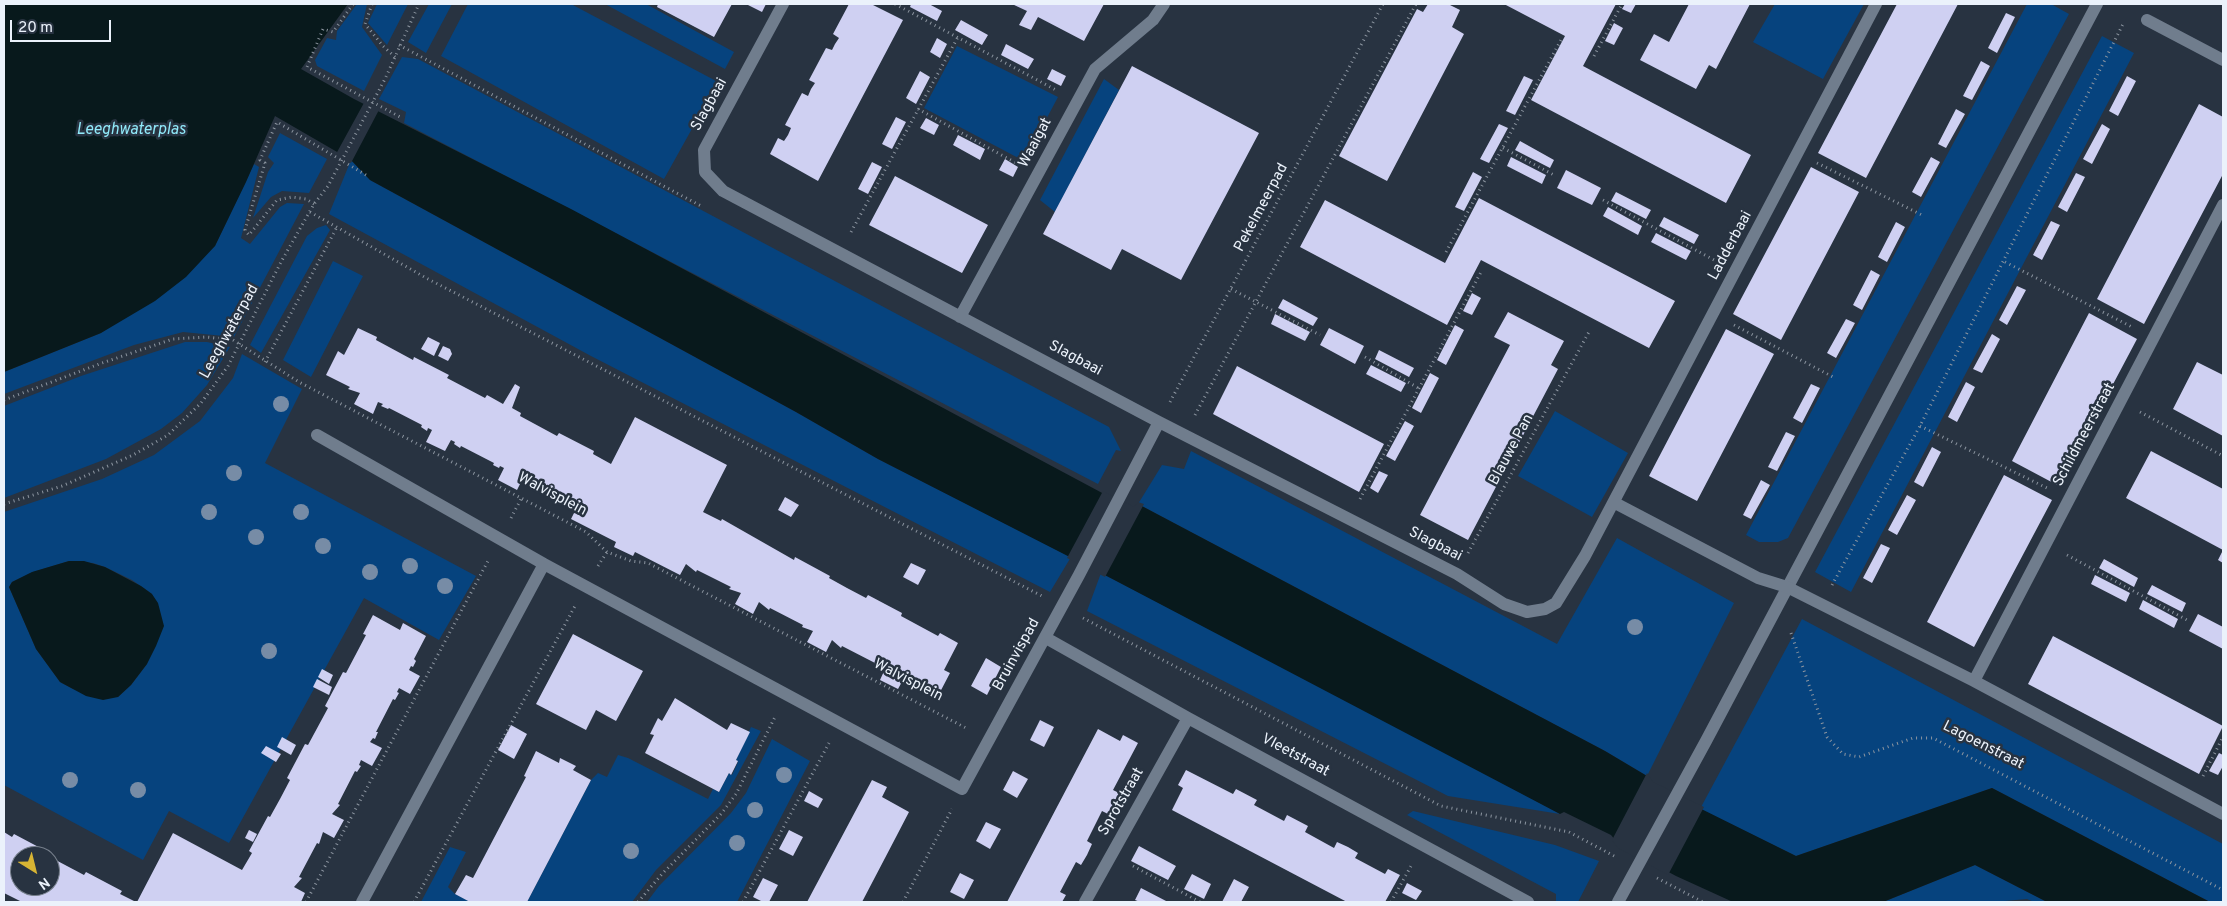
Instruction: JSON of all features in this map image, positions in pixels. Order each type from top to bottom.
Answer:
[{"type":"street","name":"Slagbaai","points":[[783,4],[704,150],[705,172],[723,191],[1159,422],[1456,574],[1504,604],[1527,612],[1545,609],[1556,603],[1585,556]]},
{"type":"street","name":"Waaigat","points":[[960,317],[1095,69],[1153,20],[1164,4]]},
{"type":"street","name":"Ladderbaai","points":[[1585,556],[1615,503],[1876,4]]},
{"type":"street","points":[[1619,900],[1706,741],[2097,4]]},
{"type":"street","points":[[2147,20],[2223,60]]},
{"type":"street","name":"Schildmeerstraat","points":[[1974,681],[2223,204]]},
{"type":"street","name":"Bruinvispad","points":[[962,788],[1046,638],[1159,422]]},
{"type":"street","points":[[317,435],[544,564],[962,788]]},
{"type":"street","points":[[1615,503],[1758,578],[1787,587],[1821,603],[1974,681],[2223,814]]},
{"type":"street","points":[[362,902],[544,564]]},
{"type":"street","name":"Vleetstraat","points":[[1046,638],[1188,718],[1423,843],[1528,902]]},
{"type":"street","name":"Sprotstraat","points":[[1085,902],[1110,854],[1188,718]]},
{"type":"path","points":[[353,4],[333,32],[323,29],[307,67],[402,118]]},
{"type":"path","points":[[372,4],[365,24],[395,57]]},
{"type":"path","name":"Leeghwaterpad","points":[[4,504],[62,486],[133,455],[168,435],[201,403],[228,366],[314,204],[328,186],[385,79],[420,4]]},
{"type":"path","points":[[895,4],[1076,101]]},
{"type":"path","name":"Pekelmeerpad","points":[[1159,422],[1383,4]]},
{"type":"path","points":[[1184,435],[1416,4]]},
{"type":"path","points":[[1594,56],[1622,4]]},
{"type":"path","points":[[1821,603],[1920,426],[2005,262],[2124,21]]},
{"type":"path","points":[[840,252],[958,37]]},
{"type":"path","points":[[1446,252],[1562,38]]},
{"type":"path","points":[[918,109],[1038,174]]},
{"type":"path","points":[[314,204],[306,199],[292,197],[277,200],[249,235],[245,230],[265,163],[260,160],[277,122],[366,175]]},
{"type":"path","points":[[1503,148],[1554,175]]},
{"type":"path","points":[[1798,153],[1922,216]]},
{"type":"path","points":[[1602,200],[1735,272]]},
{"type":"path","points":[[310,212],[428,279],[1062,606],[1442,806],[1569,832],[1619,858]]},
{"type":"path","points":[[265,362],[337,227]]},
{"type":"path","points":[[2005,262],[2154,338]]},
{"type":"path","points":[[1349,519],[1481,272]]},
{"type":"path","points":[[1231,289],[1320,335]]},
{"type":"path","points":[[1714,314],[1835,378]]},
{"type":"path","name":"Blauwe Pan","points":[[1456,574],[1590,330]]},
{"type":"path","name":"Leeghwaterpad","points":[[4,400],[102,363],[173,340],[206,337],[233,340]]},
{"type":"path","name":"Walvisplein","points":[[233,340],[299,382],[586,532],[607,552],[631,561],[648,563],[989,740]]},
{"type":"path","points":[[1365,357],[1420,389]]},
{"type":"path","points":[[2121,402],[2223,456]]},
{"type":"path","points":[[1920,426],[2070,499]]},
{"type":"path","points":[[306,902],[522,497]]},
{"type":"path","points":[[2046,544],[2187,620]]},
{"type":"path","points":[[414,902],[586,586],[607,552]]},
{"type":"path","name":"Lagoenstraat","points":[[1780,600],[1827,737],[1843,754],[1859,757],[1913,738],[1933,738],[2223,890]]},
{"type":"path","points":[[638,902],[662,874],[722,813],[736,794],[786,694]]},
{"type":"path","points":[[743,902],[840,722]]},
{"type":"path","points":[[2191,798],[2223,737]]},
{"type":"path","points":[[903,902],[962,788]]},
{"type":"path","points":[[1391,902],[1423,843]]},
{"type":"path","points":[[1110,854],[1200,902]]},
{"type":"path","points":[[1653,876],[1703,902]]},
{"type":"shaded area","points":[[357,4],[367,4],[362,27],[382,55],[364,91],[317,66],[315,60],[327,38],[336,40],[337,31]]},
{"type":"shaded area","points":[[377,4],[408,4],[387,45],[368,23]]},
{"type":"shaded area","points":[[429,4],[452,4],[426,53],[408,42]]},
{"type":"shaded area","points":[[468,4],[571,4],[718,82],[664,179],[441,56]]},
{"type":"shaded area","points":[[605,4],[646,4],[734,52],[725,69]]},
{"type":"shaded area","points":[[1775,4],[1864,4],[1823,79],[1753,42]]},
{"type":"shaded area","points":[[2027,4],[2051,4],[2069,14],[1788,538],[1778,542],[1759,542],[1746,535]]},
{"type":"shaded area","points":[[2102,36],[2134,53],[1851,592],[1815,572]]},
{"type":"shaded area","points":[[957,46],[1058,97],[1024,161],[924,108]]},
{"type":"shaded area","points":[[402,57],[418,59],[1109,427],[1121,451],[1116,450],[1098,484],[404,123],[406,112],[379,99]]},
{"type":"shaded area","points":[[1104,79],[1119,90],[1055,212],[1040,200]]},
{"type":"shaded area","points":[[280,133],[327,159],[309,193],[282,191],[271,197],[253,218],[268,172],[274,163],[268,157]]},
{"type":"shaded area","points":[[351,160],[370,180],[796,412],[878,459],[1071,557],[1050,592],[591,356],[329,214]]},
{"type":"shaded area","points":[[254,164],[259,167],[241,238],[250,244],[280,207],[287,203],[304,204],[234,337],[183,332],[134,345],[4,394],[4,372],[101,333],[215,246]]},
{"type":"shaded area","points":[[326,225],[330,230],[261,353],[250,345],[307,236],[317,228]]},
{"type":"shaded area","points":[[333,261],[363,276],[311,377],[283,360]]},
{"type":"shaded area","points":[[185,342],[207,342],[230,347],[207,385],[182,413],[161,429],[106,459],[4,498],[4,406],[81,376]]},
{"type":"shaded area","points":[[242,354],[302,389],[265,463],[476,576],[439,640],[364,598],[229,843],[169,811],[143,860],[4,785],[4,512],[102,479],[154,455],[200,421],[233,378]],"holes":[[[69,561],[93,563],[132,580],[152,594],[147,664],[131,685],[118,697],[73,689],[60,682],[36,649],[9,587],[12,582],[33,572]]]},
{"type":"shaded area","points":[[1555,411],[1628,453],[1592,517],[1518,476]]},
{"type":"shaded area","points":[[1191,451],[1557,644],[1617,538],[1734,603],[1647,776],[1605,751],[1138,504],[1162,465],[1184,469]]},
{"type":"shaded area","points":[[1101,573],[1403,729],[1560,814],[1448,796],[1087,611]]},
{"type":"shaded area","points":[[1802,619],[2223,844],[2223,902],[2210,902],[1992,788],[1796,856],[1700,809]]},
{"type":"shaded area","points":[[751,727],[761,731],[721,805],[656,870],[632,902],[527,902],[591,780],[598,773],[607,777],[618,755],[628,758],[708,799],[713,789],[719,792],[729,773],[732,775],[738,762],[736,760]]},
{"type":"shaded area","points":[[772,739],[810,761],[737,902],[647,902],[659,886],[731,813],[746,793]]},
{"type":"shaded area","points":[[1413,811],[1555,845],[1599,861],[1578,902],[1556,902],[1556,894],[1407,815]]},
{"type":"shaded area","points":[[450,847],[466,852],[448,887],[455,894],[471,902],[421,902]]},
{"type":"shaded area","points":[[1975,865],[2047,902],[2034,902],[2027,899],[1993,902],[1883,902]]},
{"type":"water","name":"Leeghwaterplas","points":[[4,4],[348,4],[301,69],[354,99],[571,209],[1134,510],[1138,504],[1605,751],[1647,776],[1651,784],[1796,856],[1992,788],[2210,902],[2047,902],[1975,865],[1883,902],[1733,902],[1676,876],[1620,846],[1611,835],[1564,812],[1560,814],[1101,573],[878,459],[796,412],[370,180],[351,160],[275,116],[215,246],[186,277],[155,301],[101,333],[4,372]]},
{"type":"water","points":[[69,561],[84,561],[105,567],[141,586],[152,594],[158,603],[164,626],[156,646],[147,664],[131,685],[118,697],[103,700],[86,696],[60,682],[36,649],[9,587],[12,582],[32,572]]},
{"type":"pier","points":[[365,101],[380,108],[351,163],[336,154]]},
{"type":"pier","points":[[1103,491],[1134,507],[1138,502],[1144,504],[1105,577],[1067,558]]},
{"type":"pier","points":[[1647,773],[1653,782],[1704,807],[1668,875],[1618,848],[1612,840]]},
{"type":"building","points":[[658,4],[732,4],[714,37],[657,7]]},
{"type":"building","points":[[746,4],[766,4],[762,12]]},
{"type":"building","points":[[849,4],[871,4],[903,20],[818,181],[770,154],[778,138],[784,141],[788,135],[791,128],[785,125],[802,93],[808,96],[815,83],[809,80],[826,48],[832,50],[839,38],[833,34]]},
{"type":"building","points":[[911,4],[929,4],[942,11],[937,21],[910,7]]},
{"type":"building","points":[[1012,4],[1104,4],[1084,41],[1038,17],[1031,30],[1019,25],[1027,11]]},
{"type":"building","points":[[1428,4],[1448,4],[1460,10],[1452,27],[1464,34],[1387,181],[1339,156],[1417,9],[1423,12]]},
{"type":"building","points":[[1504,4],[1616,4],[1583,66],[1751,155],[1726,203],[1531,100],[1565,36]]},
{"type":"building","points":[[1625,4],[1636,4],[1631,13],[1622,9]]},
{"type":"building","points":[[1689,4],[1750,4],[1716,69],[1709,65],[1696,89],[1640,60],[1654,34],[1669,42]]},
{"type":"building","points":[[1897,4],[1958,4],[1866,178],[1818,153]]},
{"type":"building","points":[[2006,13],[2015,17],[1997,53],[1988,48]]},
{"type":"building","points":[[961,20],[988,35],[982,45],[955,30]]},
{"type":"building","points":[[1614,23],[1623,28],[1614,45],[1605,41]]},
{"type":"building","points":[[937,38],[947,44],[940,58],[930,52]]},
{"type":"building","points":[[1006,44],[1034,59],[1028,69],[1001,55]]},
{"type":"building","points":[[1981,61],[1990,66],[1972,100],[1963,96]]},
{"type":"building","points":[[1132,66],[1259,133],[1181,280],[1122,249],[1111,270],[1043,234]]},
{"type":"building","points":[[1052,69],[1066,76],[1061,86],[1047,79]]},
{"type":"building","points":[[920,71],[930,77],[916,104],[906,98]]},
{"type":"building","points":[[1524,76],[1533,80],[1515,115],[1506,111]]},
{"type":"building","points":[[2127,76],[2136,81],[2118,116],[2109,111]]},
{"type":"building","points":[[2199,104],[2223,117],[2223,174],[2144,324],[2097,299]]},
{"type":"building","points":[[1956,109],[1965,114],[1946,148],[1938,144]]},
{"type":"building","points":[[896,117],[906,122],[892,149],[882,144]]},
{"type":"building","points":[[926,118],[939,125],[934,135],[920,128]]},
{"type":"building","points":[[1499,124],[1508,128],[1489,163],[1480,159]]},
{"type":"building","points":[[2102,124],[2110,129],[2092,164],[2083,159]]},
{"type":"building","points":[[958,135],[985,149],[980,160],[953,145]]},
{"type":"building","points":[[1520,141],[1554,160],[1550,168],[1515,150]]},
{"type":"building","points":[[1511,157],[1546,175],[1542,184],[1507,166]]},
{"type":"building","points":[[1931,157],[1940,162],[1921,197],[1912,192]]},
{"type":"building","points":[[1005,159],[1018,167],[1013,177],[999,170]]},
{"type":"building","points":[[872,162],[882,167],[868,194],[858,189]]},
{"type":"building","points":[[1811,167],[1859,192],[1781,340],[1733,314]]},
{"type":"building","points":[[1566,170],[1601,188],[1592,205],[1557,188]]},
{"type":"building","points":[[1473,172],[1482,177],[1464,211],[1455,207]]},
{"type":"building","points":[[2076,173],[2085,177],[2067,212],[2058,207]]},
{"type":"building","points":[[895,176],[988,225],[962,273],[869,225]]},
{"type":"building","points":[[1616,192],[1651,210],[1646,219],[1611,201]]},
{"type":"building","points":[[1479,198],[1675,301],[1649,348],[1481,260],[1447,325],[1300,247],[1325,200],[1445,263]]},
{"type":"building","points":[[1608,207],[1642,226],[1638,235],[1603,216]]},
{"type":"building","points":[[1664,217],[1699,235],[1694,244],[1659,226]]},
{"type":"building","points":[[2051,221],[2060,225],[2042,260],[2033,255]]},
{"type":"building","points":[[1896,222],[1905,227],[1887,262],[1878,257]]},
{"type":"building","points":[[1656,233],[1691,251],[1686,260],[1651,242]]},
{"type":"building","points":[[1871,270],[1880,275],[1862,310],[1853,305]]},
{"type":"building","points":[[2017,286],[2026,290],[2007,325],[1999,320]]},
{"type":"building","points":[[1472,293],[1481,298],[1472,315],[1463,311]]},
{"type":"building","points":[[1283,299],[1318,318],[1313,326],[1278,308]]},
{"type":"building","points":[[1508,312],[1564,341],[1551,365],[1558,369],[1468,540],[1420,515],[1510,345],[1494,337]]},
{"type":"building","points":[[2089,313],[2137,339],[2059,486],[2012,461]]},
{"type":"building","points":[[1275,314],[1310,332],[1305,341],[1271,324]]},
{"type":"building","points":[[1846,319],[1855,323],[1836,358],[1827,353]]},
{"type":"building","points":[[1455,325],[1464,330],[1446,365],[1437,360]]},
{"type":"building","points":[[358,328],[377,337],[376,340],[413,360],[414,357],[449,375],[447,378],[485,398],[487,395],[503,404],[515,384],[520,387],[512,408],[521,413],[520,416],[557,436],[559,433],[594,451],[593,454],[611,464],[635,417],[727,465],[703,512],[721,521],[722,519],[794,560],[795,557],[866,598],[868,595],[902,613],[901,616],[938,636],[940,633],[958,643],[944,670],[950,673],[938,696],[914,684],[913,686],[907,683],[908,680],[904,678],[898,689],[880,680],[885,669],[874,665],[875,663],[842,646],[841,648],[832,640],[826,652],[807,642],[813,631],[802,627],[803,625],[770,608],[769,610],[759,602],[753,614],[735,604],[741,593],[729,589],[731,587],[697,570],[696,572],[686,564],[680,575],[635,552],[633,556],[614,547],[616,542],[571,519],[577,507],[573,505],[572,507],[566,503],[567,501],[533,483],[532,485],[526,482],[527,480],[523,478],[517,490],[498,480],[504,468],[493,465],[494,463],[461,446],[460,448],[451,440],[445,451],[426,442],[432,430],[428,428],[427,431],[421,427],[422,425],[389,408],[381,406],[383,404],[378,402],[373,414],[354,404],[360,393],[348,389],[350,387],[326,375],[338,351],[344,355]]},
{"type":"building","points":[[1329,328],[1364,346],[1355,364],[1320,345]]},
{"type":"building","points":[[1726,329],[1774,354],[1697,501],[1649,476]]},
{"type":"building","points":[[1992,334],[2000,339],[1982,373],[1973,369]]},
{"type":"building","points":[[428,337],[440,343],[434,356],[421,349]]},
{"type":"building","points":[[443,346],[450,349],[452,354],[448,361],[438,356]]},
{"type":"building","points":[[1379,350],[1414,368],[1409,377],[1375,359]]},
{"type":"building","points":[[2197,362],[2223,375],[2223,436],[2173,409]]},
{"type":"building","points":[[1371,365],[1406,383],[1401,392],[1366,374]]},
{"type":"building","points":[[1237,366],[1384,444],[1359,492],[1213,414]]},
{"type":"building","points":[[1430,373],[1439,378],[1421,413],[1412,408]]},
{"type":"building","points":[[1966,382],[1975,387],[1957,422],[1948,417]]},
{"type":"building","points":[[1811,384],[1820,388],[1802,423],[1793,418]]},
{"type":"building","points":[[1405,421],[1414,426],[1395,461],[1386,456]]},
{"type":"building","points":[[1786,432],[1795,436],[1777,471],[1768,467]]},
{"type":"building","points":[[1932,447],[1941,452],[1923,487],[1914,482]]},
{"type":"building","points":[[2151,451],[2223,489],[2223,550],[2126,498]]},
{"type":"building","points":[[1379,471],[1388,475],[1378,493],[1370,488]]},
{"type":"building","points":[[2004,475],[2052,500],[1974,647],[1927,622]]},
{"type":"building","points":[[1761,480],[1770,485],[1751,519],[1743,515]]},
{"type":"building","points":[[1907,495],[1916,500],[1897,535],[1888,530]]},
{"type":"building","points":[[785,497],[799,505],[791,517],[778,510]]},
{"type":"building","points":[[1881,544],[1890,548],[1872,583],[1863,578]]},
{"type":"building","points":[[2223,550],[2223,563],[2218,560]]},
{"type":"building","points":[[2104,559],[2138,578],[2134,587],[2099,568]]},
{"type":"building","points":[[911,563],[926,570],[918,585],[903,577]]},
{"type":"building","points":[[2095,575],[2130,593],[2126,602],[2091,584]]},
{"type":"building","points":[[2152,585],[2186,603],[2182,612],[2147,594]]},
{"type":"building","points":[[2143,600],[2178,619],[2174,628],[2139,609]]},
{"type":"building","points":[[2198,614],[2223,627],[2223,649],[2189,631]]},
{"type":"building","points":[[373,615],[400,630],[403,623],[426,636],[414,659],[416,661],[413,667],[411,666],[409,670],[420,676],[410,694],[399,688],[397,692],[399,693],[395,700],[393,699],[376,732],[378,732],[375,739],[373,738],[370,742],[382,748],[372,766],[361,760],[359,765],[361,766],[357,772],[355,771],[338,804],[340,805],[332,814],[344,820],[334,838],[323,832],[319,844],[317,843],[299,877],[302,878],[294,887],[305,893],[301,902],[137,902],[173,833],[242,870],[252,853],[249,851],[290,780],[287,778],[305,744],[308,745],[328,708],[325,706],[343,672],[346,673],[366,635],[363,634]]},
{"type":"building","points":[[573,634],[643,671],[616,721],[596,710],[586,730],[536,704]]},
{"type":"building","points":[[2053,636],[2223,726],[2199,774],[2028,684]]},
{"type":"building","points":[[986,658],[1001,667],[987,695],[971,686]]},
{"type":"building","points":[[322,669],[333,675],[329,684],[318,677]]},
{"type":"building","points":[[317,679],[332,687],[329,695],[313,687]]},
{"type":"building","points":[[675,698],[727,730],[731,723],[750,732],[731,775],[729,773],[719,792],[645,753],[654,735],[650,734],[658,718],[662,721]]},
{"type":"building","points":[[1040,720],[1054,727],[1044,747],[1030,740]]},
{"type":"building","points":[[511,725],[527,734],[514,759],[498,750]]},
{"type":"building","points":[[1098,729],[1120,741],[1123,735],[1138,743],[1113,790],[1119,793],[1114,804],[1108,814],[1102,811],[1087,841],[1092,844],[1087,855],[1081,865],[1076,862],[1060,892],[1066,895],[1062,902],[1007,902]]},
{"type":"building","points":[[282,737],[296,745],[291,755],[277,747]]},
{"type":"building","points":[[266,746],[281,754],[276,762],[261,753]]},
{"type":"building","points":[[536,751],[559,763],[560,758],[576,766],[573,770],[591,780],[527,902],[470,902],[455,894],[466,875],[473,878],[526,777],[524,776]]},
{"type":"building","points":[[2219,753],[2223,755],[2223,766],[2218,775],[2209,771]]},
{"type":"building","points":[[1186,770],[1233,794],[1236,789],[1257,800],[1254,805],[1284,821],[1287,815],[1308,826],[1305,832],[1334,848],[1337,842],[1348,847],[1358,853],[1355,858],[1385,874],[1388,869],[1400,875],[1385,902],[1347,902],[1172,810],[1183,788],[1178,785]]},
{"type":"building","points":[[1013,771],[1028,779],[1017,798],[1003,790]]},
{"type":"building","points":[[872,780],[887,787],[882,797],[909,812],[862,902],[807,902]]},
{"type":"building","points":[[809,791],[823,799],[818,808],[804,801]]},
{"type":"building","points":[[986,822],[1001,829],[990,849],[976,841]]},
{"type":"building","points":[[249,830],[257,834],[253,842],[245,838]]},
{"type":"building","points":[[789,830],[803,837],[793,856],[779,849]]},
{"type":"building","points":[[4,832],[12,837],[14,834],[37,846],[10,846],[10,896],[4,893]]},
{"type":"building","points":[[1139,846],[1176,866],[1168,880],[1131,861]]},
{"type":"building","points":[[60,862],[84,875],[86,872],[122,891],[120,894],[136,902],[22,902],[10,896],[60,896]]},
{"type":"building","points":[[960,873],[974,880],[964,899],[950,892]]},
{"type":"building","points":[[1192,874],[1211,884],[1204,899],[1184,889]]},
{"type":"building","points":[[763,878],[778,885],[769,902],[763,902],[753,897]]},
{"type":"building","points":[[1234,879],[1249,887],[1241,902],[1222,902]]},
{"type":"building","points":[[1407,883],[1422,891],[1416,900],[1402,893]]},
{"type":"building","points":[[1141,888],[1168,902],[1140,902],[1135,900]]}]
